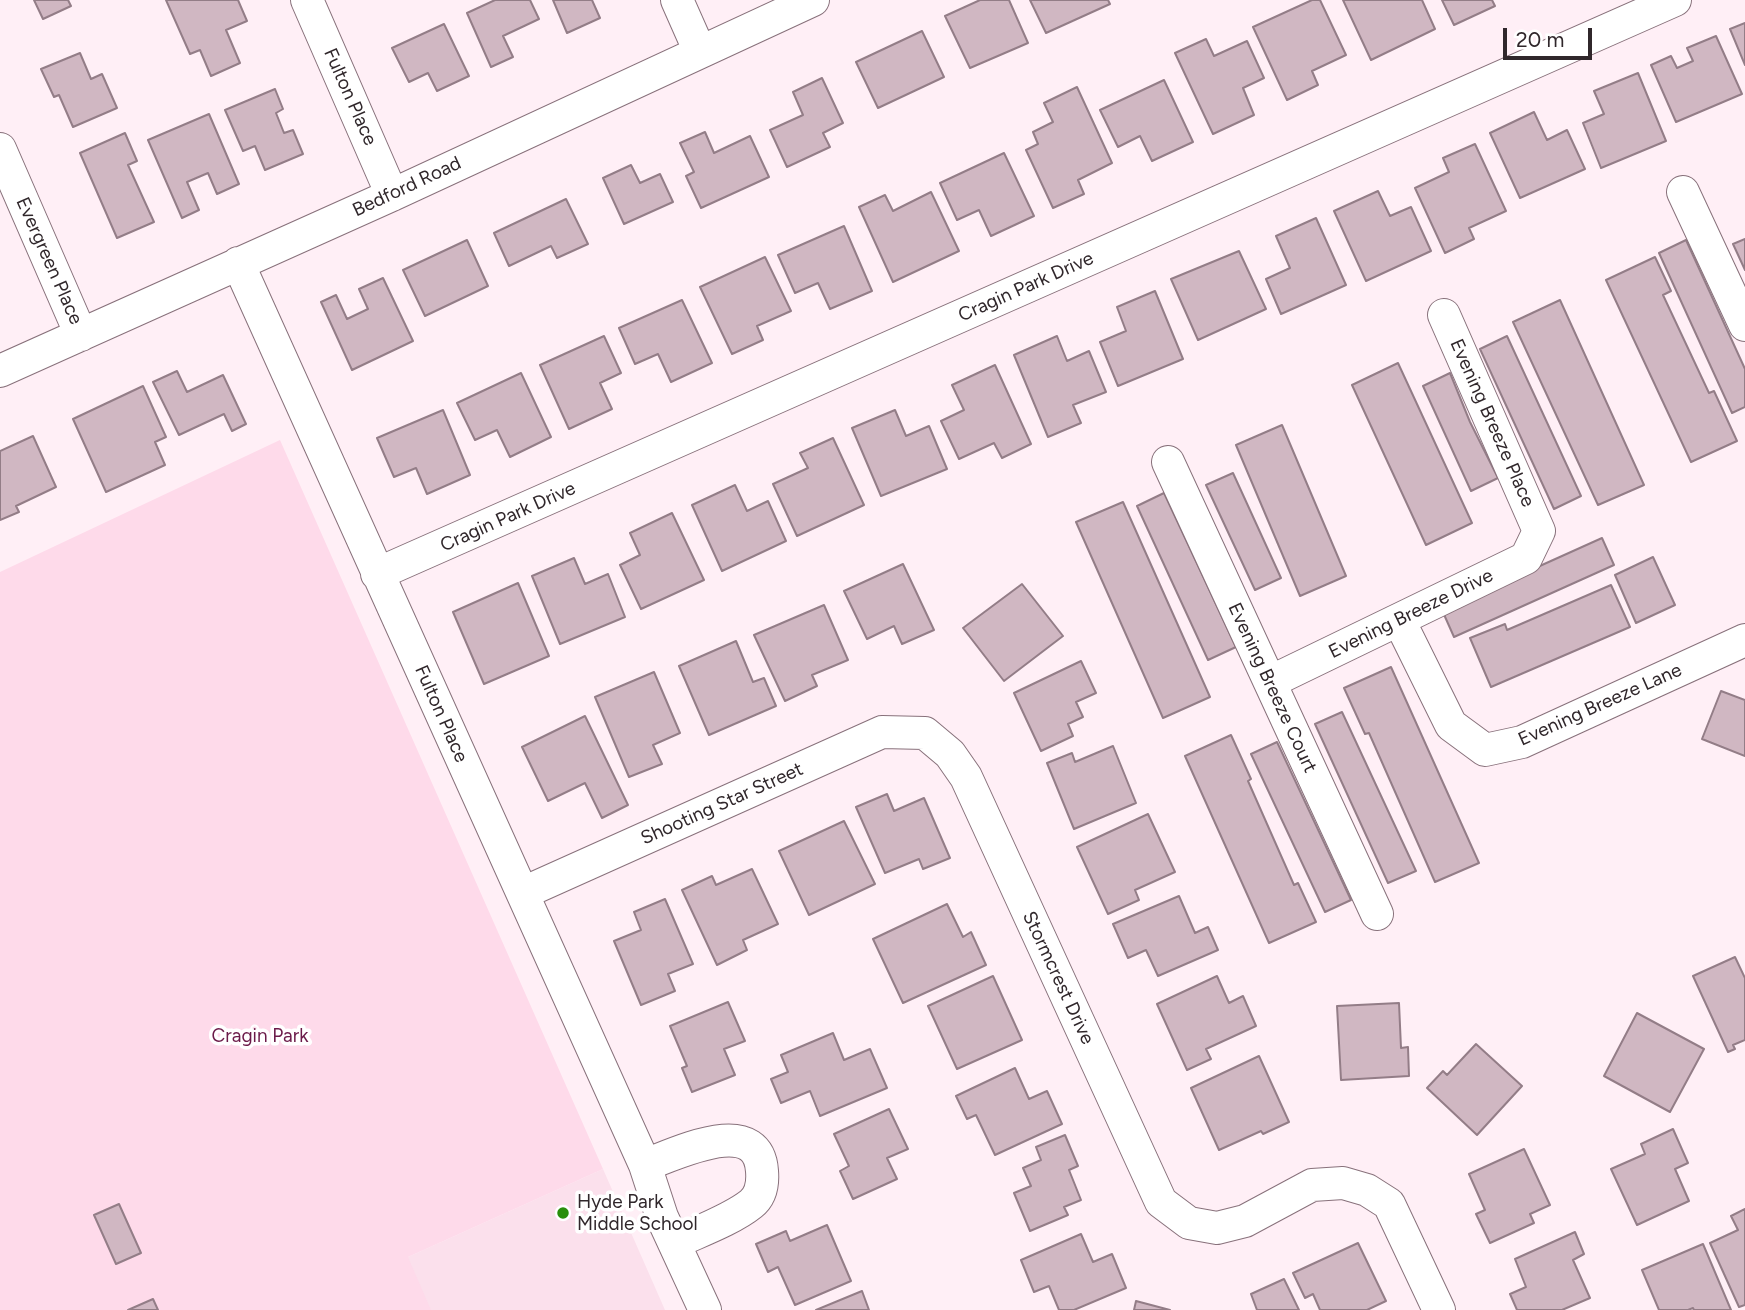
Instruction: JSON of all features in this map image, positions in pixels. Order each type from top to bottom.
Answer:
[{"type":"street","name":"Fulton Place","points":[[307,0],[392,195]]},
{"type":"street","points":[[677,0],[700,52]]},
{"type":"street","name":"Bedford Road","points":[[0,372],[392,195],[813,0]]},
{"type":"street","name":"Cragin Park Drive","points":[[377,574],[1675,0]]},
{"type":"street","name":"Evergreen Place","points":[[0,149],[81,335]]},
{"type":"street","points":[[1683,192],[1745,325]]},
{"type":"street","name":"Fulton Place","points":[[238,263],[645,1165],[662,1217],[705,1310]]},
{"type":"street","name":"Evening Breeze Place","points":[[1444,315],[1539,531]]},
{"type":"street","name":"Evening Breeze Court","points":[[1168,462],[1377,915]]},
{"type":"street","name":"Evening Breeze Drive","points":[[1270,682],[1525,558],[1539,531]]},
{"type":"street","name":"Evening Breeze Lane","points":[[1399,620],[1451,726],[1485,750],[1522,742],[1745,640]]},
{"type":"street","name":"Shooting Star Street","points":[[523,894],[882,732],[925,733]]},
{"type":"street","name":"Stormcrest Drive","points":[[925,733],[950,754],[966,777],[1161,1202],[1189,1223],[1217,1228],[1245,1221],[1312,1185],[1343,1182],[1367,1189],[1390,1204],[1440,1310]]},
{"type":"street","points":[[645,1165],[705,1143],[727,1138],[740,1140],[755,1151],[762,1165],[763,1185],[752,1204],[674,1243]]},
{"type":"shaded area","name":"Hyde Park Middle School","points":[[603,1169],[665,1310],[283,1310],[408,1257]]},
{"type":"green space","name":"Cragin Park","points":[[280,440],[603,1169],[408,1257],[431,1310],[0,1310],[0,572]]},
{"type":"building","points":[[34,0],[68,0],[71,6],[43,19]]},
{"type":"building","points":[[166,0],[238,0],[247,21],[226,30],[240,63],[211,76],[200,50],[190,54]]},
{"type":"building","points":[[495,0],[530,0],[539,19],[503,36],[513,57],[491,67],[467,13]]},
{"type":"building","points":[[553,0],[592,0],[600,18],[567,33]]},
{"type":"building","points":[[980,0],[1009,0],[1028,43],[970,68],[945,16]]},
{"type":"building","points":[[1030,0],[1108,0],[1110,4],[1046,33]]},
{"type":"building","points":[[1312,0],[1320,0],[1346,55],[1312,71],[1318,85],[1287,100],[1253,27]]},
{"type":"building","points":[[1343,0],[1422,0],[1435,29],[1371,60]]},
{"type":"building","points":[[1442,0],[1492,0],[1495,6],[1454,25]]},
{"type":"building","points":[[1745,23],[1745,65],[1730,29]]},
{"type":"building","points":[[444,24],[469,76],[437,91],[428,73],[409,82],[392,48]]},
{"type":"building","points":[[922,31],[944,77],[878,108],[856,62]]},
{"type":"building","points":[[1716,36],[1742,94],[1676,122],[1651,65],[1671,56],[1677,68],[1693,61],[1687,48]]},
{"type":"building","points":[[1206,39],[1214,56],[1247,41],[1264,78],[1243,88],[1254,115],[1213,134],[1175,53]]},
{"type":"building","points":[[80,53],[91,79],[102,74],[117,108],[73,127],[59,95],[54,97],[41,69]]},
{"type":"building","points":[[1638,73],[1666,141],[1601,168],[1583,123],[1604,114],[1594,91]]},
{"type":"building","points":[[822,78],[843,123],[823,133],[830,147],[787,167],[770,130],[803,115],[793,92]]},
{"type":"building","points":[[1164,80],[1193,142],[1152,161],[1140,136],[1118,147],[1100,110]]},
{"type":"building","points":[[1077,87],[1112,163],[1078,180],[1084,194],[1053,208],[1026,150],[1038,144],[1033,132],[1053,122],[1044,103]]},
{"type":"building","points":[[275,89],[283,109],[276,113],[284,133],[293,130],[303,154],[265,170],[255,146],[243,151],[225,110]]},
{"type":"building","points":[[1534,112],[1547,140],[1567,130],[1585,169],[1520,198],[1490,133]]},
{"type":"building","points":[[209,114],[239,184],[217,194],[208,173],[187,182],[199,210],[182,218],[148,140]]},
{"type":"building","points":[[705,132],[714,153],[750,136],[769,177],[701,208],[686,176],[694,172],[680,143]]},
{"type":"building","points":[[125,133],[137,161],[128,165],[154,222],[117,238],[80,153]]},
{"type":"building","points":[[1475,144],[1506,211],[1469,228],[1474,239],[1445,253],[1415,188],[1449,172],[1443,158]]},
{"type":"building","points":[[1004,153],[1034,216],[991,236],[979,210],[957,220],[940,183]]},
{"type":"building","points":[[631,165],[640,183],[660,174],[673,202],[624,224],[603,178]]},
{"type":"building","points":[[1378,191],[1390,216],[1411,207],[1431,251],[1366,281],[1334,211]]},
{"type":"building","points":[[931,192],[959,251],[893,282],[859,207],[885,195],[893,211]]},
{"type":"building","points":[[566,199],[588,244],[557,258],[551,246],[509,266],[494,233]]},
{"type":"building","points":[[1316,218],[1346,285],[1281,314],[1266,279],[1290,268],[1276,236]]},
{"type":"building","points":[[844,226],[872,291],[830,309],[818,283],[795,293],[778,255]]},
{"type":"building","points":[[1745,239],[1745,270],[1733,244]]},
{"type":"building","points":[[467,240],[488,286],[425,316],[403,270]]},
{"type":"building","points":[[1686,240],[1745,369],[1745,407],[1732,413],[1659,253]]},
{"type":"building","points":[[1239,251],[1266,309],[1198,340],[1171,279]]},
{"type":"building","points":[[765,257],[791,311],[757,326],[763,340],[732,354],[700,287]]},
{"type":"building","points":[[1655,257],[1671,291],[1663,295],[1709,393],[1714,391],[1737,441],[1691,462],[1606,280]]},
{"type":"building","points":[[383,278],[413,341],[352,370],[321,302],[336,295],[347,319],[368,309],[359,289]]},
{"type":"building","points":[[1155,291],[1183,359],[1118,386],[1100,342],[1126,331],[1117,307]]},
{"type":"building","points":[[682,300],[712,363],[671,382],[658,354],[635,364],[619,328]]},
{"type":"building","points":[[1560,300],[1644,485],[1598,505],[1513,322]]},
{"type":"building","points":[[604,336],[621,373],[600,383],[612,409],[569,429],[540,365]]},
{"type":"building","points":[[1057,336],[1067,361],[1089,351],[1106,392],[1073,405],[1081,423],[1048,437],[1014,355]]},
{"type":"building","points":[[1507,336],[1581,496],[1554,509],[1480,349]]},
{"type":"building","points":[[1398,363],[1472,523],[1426,545],[1352,385]]},
{"type":"building","points":[[995,365],[1031,444],[1002,458],[994,443],[959,459],[941,421],[964,410],[952,385]]},
{"type":"building","points":[[177,371],[187,392],[223,375],[246,424],[232,431],[224,414],[179,435],[153,382]]},
{"type":"building","points":[[521,373],[551,437],[510,457],[497,430],[475,440],[457,403]]},
{"type":"building","points":[[1450,373],[1470,422],[1498,478],[1471,491],[1423,386]]},
{"type":"building","points":[[143,386],[166,437],[155,442],[165,465],[106,492],[73,419]]},
{"type":"building","points":[[443,410],[470,475],[427,494],[416,468],[394,477],[377,438]]},
{"type":"building","points":[[895,410],[906,436],[929,426],[947,469],[881,496],[852,428]]},
{"type":"building","points":[[1282,425],[1346,576],[1300,596],[1236,445]]},
{"type":"building","points":[[33,436],[56,487],[16,506],[19,512],[0,520],[0,451]]},
{"type":"building","points":[[833,438],[864,505],[797,536],[773,484],[808,468],[800,453]]},
{"type":"building","points":[[1233,473],[1281,578],[1255,590],[1206,485]]},
{"type":"building","points":[[735,485],[747,511],[768,501],[786,541],[722,571],[692,505]]},
{"type":"building","points":[[1164,493],[1236,647],[1208,660],[1137,506]]},
{"type":"building","points":[[1123,502],[1210,697],[1163,718],[1076,522]]},
{"type":"building","points":[[672,513],[704,580],[641,609],[620,565],[640,555],[630,533]]},
{"type":"building","points":[[1602,538],[1614,565],[1454,637],[1442,610]]},
{"type":"building","points":[[1653,557],[1675,605],[1636,623],[1615,575]]},
{"type":"building","points":[[574,558],[585,584],[608,574],[625,617],[560,644],[532,576]]},
{"type":"building","points":[[903,564],[934,630],[902,644],[894,626],[867,639],[844,591]]},
{"type":"building","points":[[518,583],[549,656],[484,684],[453,612]]},
{"type":"building","points":[[1022,584],[1063,636],[1004,681],[963,628]]},
{"type":"building","points":[[1611,585],[1630,627],[1491,687],[1470,638],[1505,624],[1507,630]]},
{"type":"building","points":[[824,605],[848,660],[812,675],[817,686],[785,701],[754,635]]},
{"type":"building","points":[[736,641],[753,682],[764,678],[776,706],[709,735],[679,666]]},
{"type":"building","points":[[1081,661],[1096,693],[1076,702],[1083,717],[1068,724],[1073,736],[1041,751],[1014,693]]},
{"type":"building","points":[[1391,667],[1479,863],[1435,882],[1369,733],[1365,734],[1344,688]]},
{"type":"building","points":[[654,672],[680,733],[653,745],[662,764],[629,777],[595,697]]},
{"type":"building","points":[[1721,691],[1745,700],[1745,756],[1702,739]]},
{"type":"building","points":[[1342,712],[1416,871],[1388,883],[1315,724]]},
{"type":"building","points":[[585,716],[628,805],[602,818],[585,783],[548,801],[522,747]]},
{"type":"building","points":[[1231,735],[1251,779],[1248,781],[1294,885],[1298,883],[1316,922],[1269,943],[1185,756]]},
{"type":"building","points":[[1277,742],[1351,900],[1325,912],[1251,754]]},
{"type":"building","points":[[1113,746],[1136,803],[1074,829],[1047,763],[1072,753],[1075,762]]},
{"type":"building","points":[[887,794],[894,811],[924,798],[950,858],[923,869],[919,859],[885,873],[856,807]]},
{"type":"building","points":[[1148,814],[1175,872],[1135,890],[1139,900],[1108,914],[1077,847]]},
{"type":"building","points":[[844,821],[875,884],[809,915],[779,851]]},
{"type":"building","points":[[752,869],[778,924],[743,940],[747,950],[717,965],[682,890],[712,876],[716,885]]},
{"type":"building","points":[[1179,896],[1195,933],[1208,927],[1218,950],[1158,976],[1146,950],[1128,958],[1113,924]]},
{"type":"building","points":[[665,899],[693,964],[668,974],[675,991],[641,1005],[614,941],[641,930],[634,912]]},
{"type":"building","points":[[947,904],[963,937],[971,932],[986,965],[903,1003],[873,939]]},
{"type":"building","points":[[1735,957],[1745,978],[1745,1040],[1733,1045],[1735,1049],[1728,1052],[1693,976]]},
{"type":"building","points":[[993,976],[1022,1040],[957,1069],[928,1006]]},
{"type":"building","points":[[1217,976],[1229,1003],[1243,996],[1256,1026],[1206,1049],[1211,1059],[1187,1070],[1157,1004]]},
{"type":"building","points":[[728,1002],[745,1041],[724,1049],[735,1075],[692,1092],[682,1068],[687,1066],[670,1026]]},
{"type":"building","points":[[1399,1003],[1401,1048],[1408,1047],[1409,1076],[1341,1080],[1337,1006]]},
{"type":"building","points":[[1637,1013],[1704,1049],[1670,1112],[1604,1076]]},
{"type":"building","points":[[833,1033],[844,1060],[870,1049],[887,1088],[820,1116],[810,1091],[781,1103],[771,1079],[788,1072],[781,1055]]},
{"type":"building","points":[[1476,1044],[1522,1086],[1477,1135],[1427,1088],[1443,1071],[1447,1075]]},
{"type":"building","points":[[1259,1056],[1289,1122],[1219,1150],[1191,1088]]},
{"type":"building","points":[[1015,1068],[1029,1099],[1047,1091],[1062,1124],[995,1155],[976,1115],[967,1119],[956,1096]]},
{"type":"building","points":[[889,1109],[908,1149],[887,1158],[897,1179],[853,1199],[840,1171],[849,1166],[834,1134]]},
{"type":"building","points":[[1673,1129],[1688,1163],[1675,1169],[1689,1201],[1637,1225],[1611,1169],[1645,1154],[1641,1144]]},
{"type":"building","points":[[1065,1135],[1078,1166],[1069,1170],[1081,1200],[1064,1207],[1068,1215],[1030,1231],[1014,1193],[1031,1186],[1023,1168],[1041,1160],[1036,1147]]},
{"type":"building","points":[[1524,1149],[1550,1205],[1530,1214],[1534,1223],[1490,1243],[1476,1214],[1485,1210],[1469,1174]]},
{"type":"building","points":[[119,1204],[141,1253],[116,1264],[94,1215]]},
{"type":"building","points":[[1745,1209],[1745,1305],[1739,1307],[1710,1243],[1738,1230],[1731,1216]]},
{"type":"building","points":[[827,1225],[851,1281],[795,1305],[778,1267],[768,1272],[756,1244],[786,1231],[790,1241]]},
{"type":"building","points":[[1575,1232],[1584,1254],[1573,1260],[1590,1298],[1562,1310],[1517,1310],[1510,1294],[1526,1287],[1515,1259]]},
{"type":"building","points":[[1081,1234],[1093,1262],[1112,1254],[1126,1288],[1074,1310],[1059,1310],[1049,1286],[1034,1292],[1021,1260]]},
{"type":"building","points":[[1358,1243],[1386,1301],[1367,1310],[1320,1310],[1313,1294],[1305,1298],[1293,1273]]},
{"type":"building","points":[[1703,1244],[1731,1310],[1659,1310],[1642,1270]]},
{"type":"building","points":[[1284,1279],[1299,1310],[1257,1310],[1251,1294]]},
{"type":"building","points":[[862,1291],[869,1310],[816,1310]]},
{"type":"building","points":[[153,1299],[158,1310],[128,1310]]},
{"type":"building","points":[[1136,1301],[1170,1310],[1134,1310]]},
{"type":"place","name":"Hyde Park Middle School","points":[[563,1213]]}]
